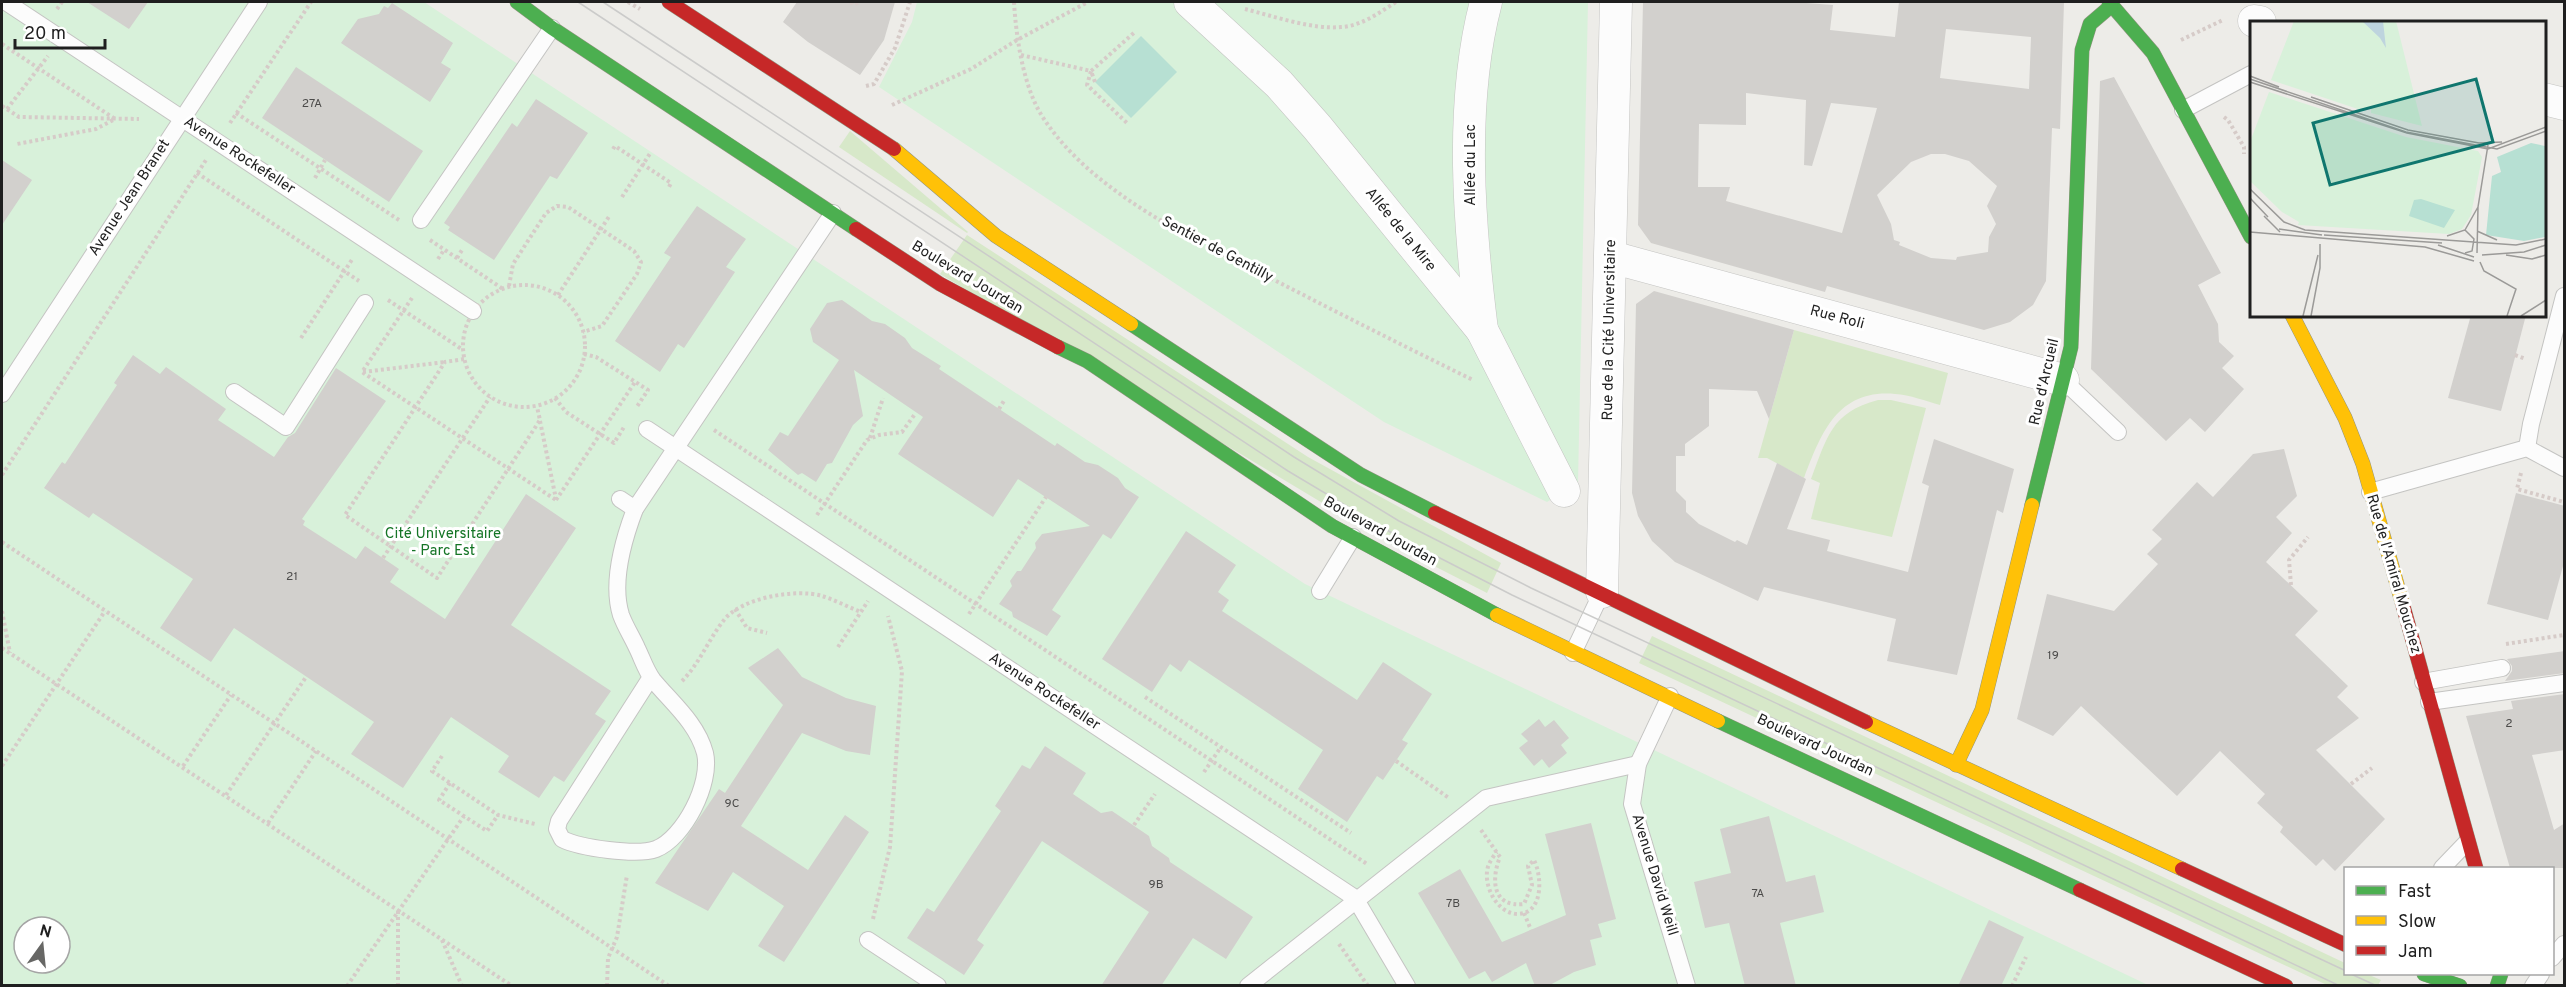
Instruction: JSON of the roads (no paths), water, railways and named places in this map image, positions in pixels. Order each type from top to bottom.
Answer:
[{"type":"main road","name":"Boulevard Jourdan","points":[[517,2],[552,28],[940,284],[1020,328],[1087,361],[1353,537],[1573,653],[1670,696],[2286,986]]},
{"type":"main road","points":[[669,2],[889,145],[996,236],[1361,475],[1461,526],[1602,592],[1956,765],[2344,942]]},
{"type":"main road","points":[[2110,4],[2153,53],[2250,235]]},
{"type":"main road","name":"Rue d'Arcueil","points":[[1956,765],[1982,710],[2073,333],[2082,50],[2085,32],[2093,18],[2110,4]]},
{"type":"main road","name":"Rue de l'Amiral Mouchez","points":[[2293,316],[2345,418],[2363,464],[2476,867]]},
{"type":"main road","points":[[2427,975],[2460,986]]},
{"type":"street","name":"Allée du Lac","points":[[1482,330],[1474,266],[1470,131],[1474,72],[1486,2]]},
{"type":"street","name":"Rue de la Cité Universitaire","points":[[1602,592],[1616,2]]},
{"type":"street","name":"Allée de la Mire","points":[[1193,4],[1279,84],[1317,127],[1482,330],[1564,491]]},
{"type":"street","points":[[2545,99],[2565,104]]},
{"type":"street","name":"Rue Roli","points":[[1611,256],[2063,380]]},
{"type":"lane","name":"Avenue Rockefeller","points":[[6,2],[473,311]]},
{"type":"lane","name":"Avenue Jean Branet","points":[[2,394],[8,371],[259,2]]},
{"type":"lane","points":[[414,223],[552,28]]},
{"type":"lane","points":[[2183,110],[2250,75]]},
{"type":"lane","points":[[651,677],[567,808],[557,829],[562,839],[630,851],[647,851],[666,842],[690,817],[704,781],[706,756],[698,733],[651,677],[621,613],[621,552],[635,509],[833,213]]},
{"type":"lane","points":[[2527,448],[2530,424],[2565,296]]},
{"type":"lane","points":[[234,392],[286,427],[365,303]]},
{"type":"lane","points":[[2063,380],[2118,432]]},
{"type":"lane","name":"Avenue Rockefeller","points":[[647,429],[1356,898],[1407,986]]},
{"type":"lane","points":[[2370,492],[2527,448],[2565,468]]},
{"type":"lane","points":[[620,499],[635,509]]},
{"type":"lane","points":[[1320,591],[1353,537]]},
{"type":"lane","name":"Rue de la Cité Universitaire","points":[[1573,653],[1602,592]]},
{"type":"lane","points":[[2423,682],[2502,668]]},
{"type":"lane","points":[[2429,702],[2565,683]]},
{"type":"lane","name":"Avenue David Weill","points":[[1670,696],[1638,764],[1632,804],[1687,986]]},
{"type":"lane","points":[[1248,986],[1356,898],[1486,798],[1638,764]]},
{"type":"lane","points":[[2443,867],[2468,842]]},
{"type":"lane","points":[[868,940],[938,986]]},
{"type":"lane","points":[[2554,957],[2565,944]]},
{"type":"tram line","points":[[578,2],[1288,471],[1397,536],[1512,595],[2340,986]]},
{"type":"tram line","points":[[603,2],[1294,457],[1399,521],[1531,588],[2344,970]]},
{"type":"tram line","points":[[2353,975],[2377,986]]},
{"type":"park label","name":"Cité Universitaire - Parc Est","points":[[443,542]]}]
